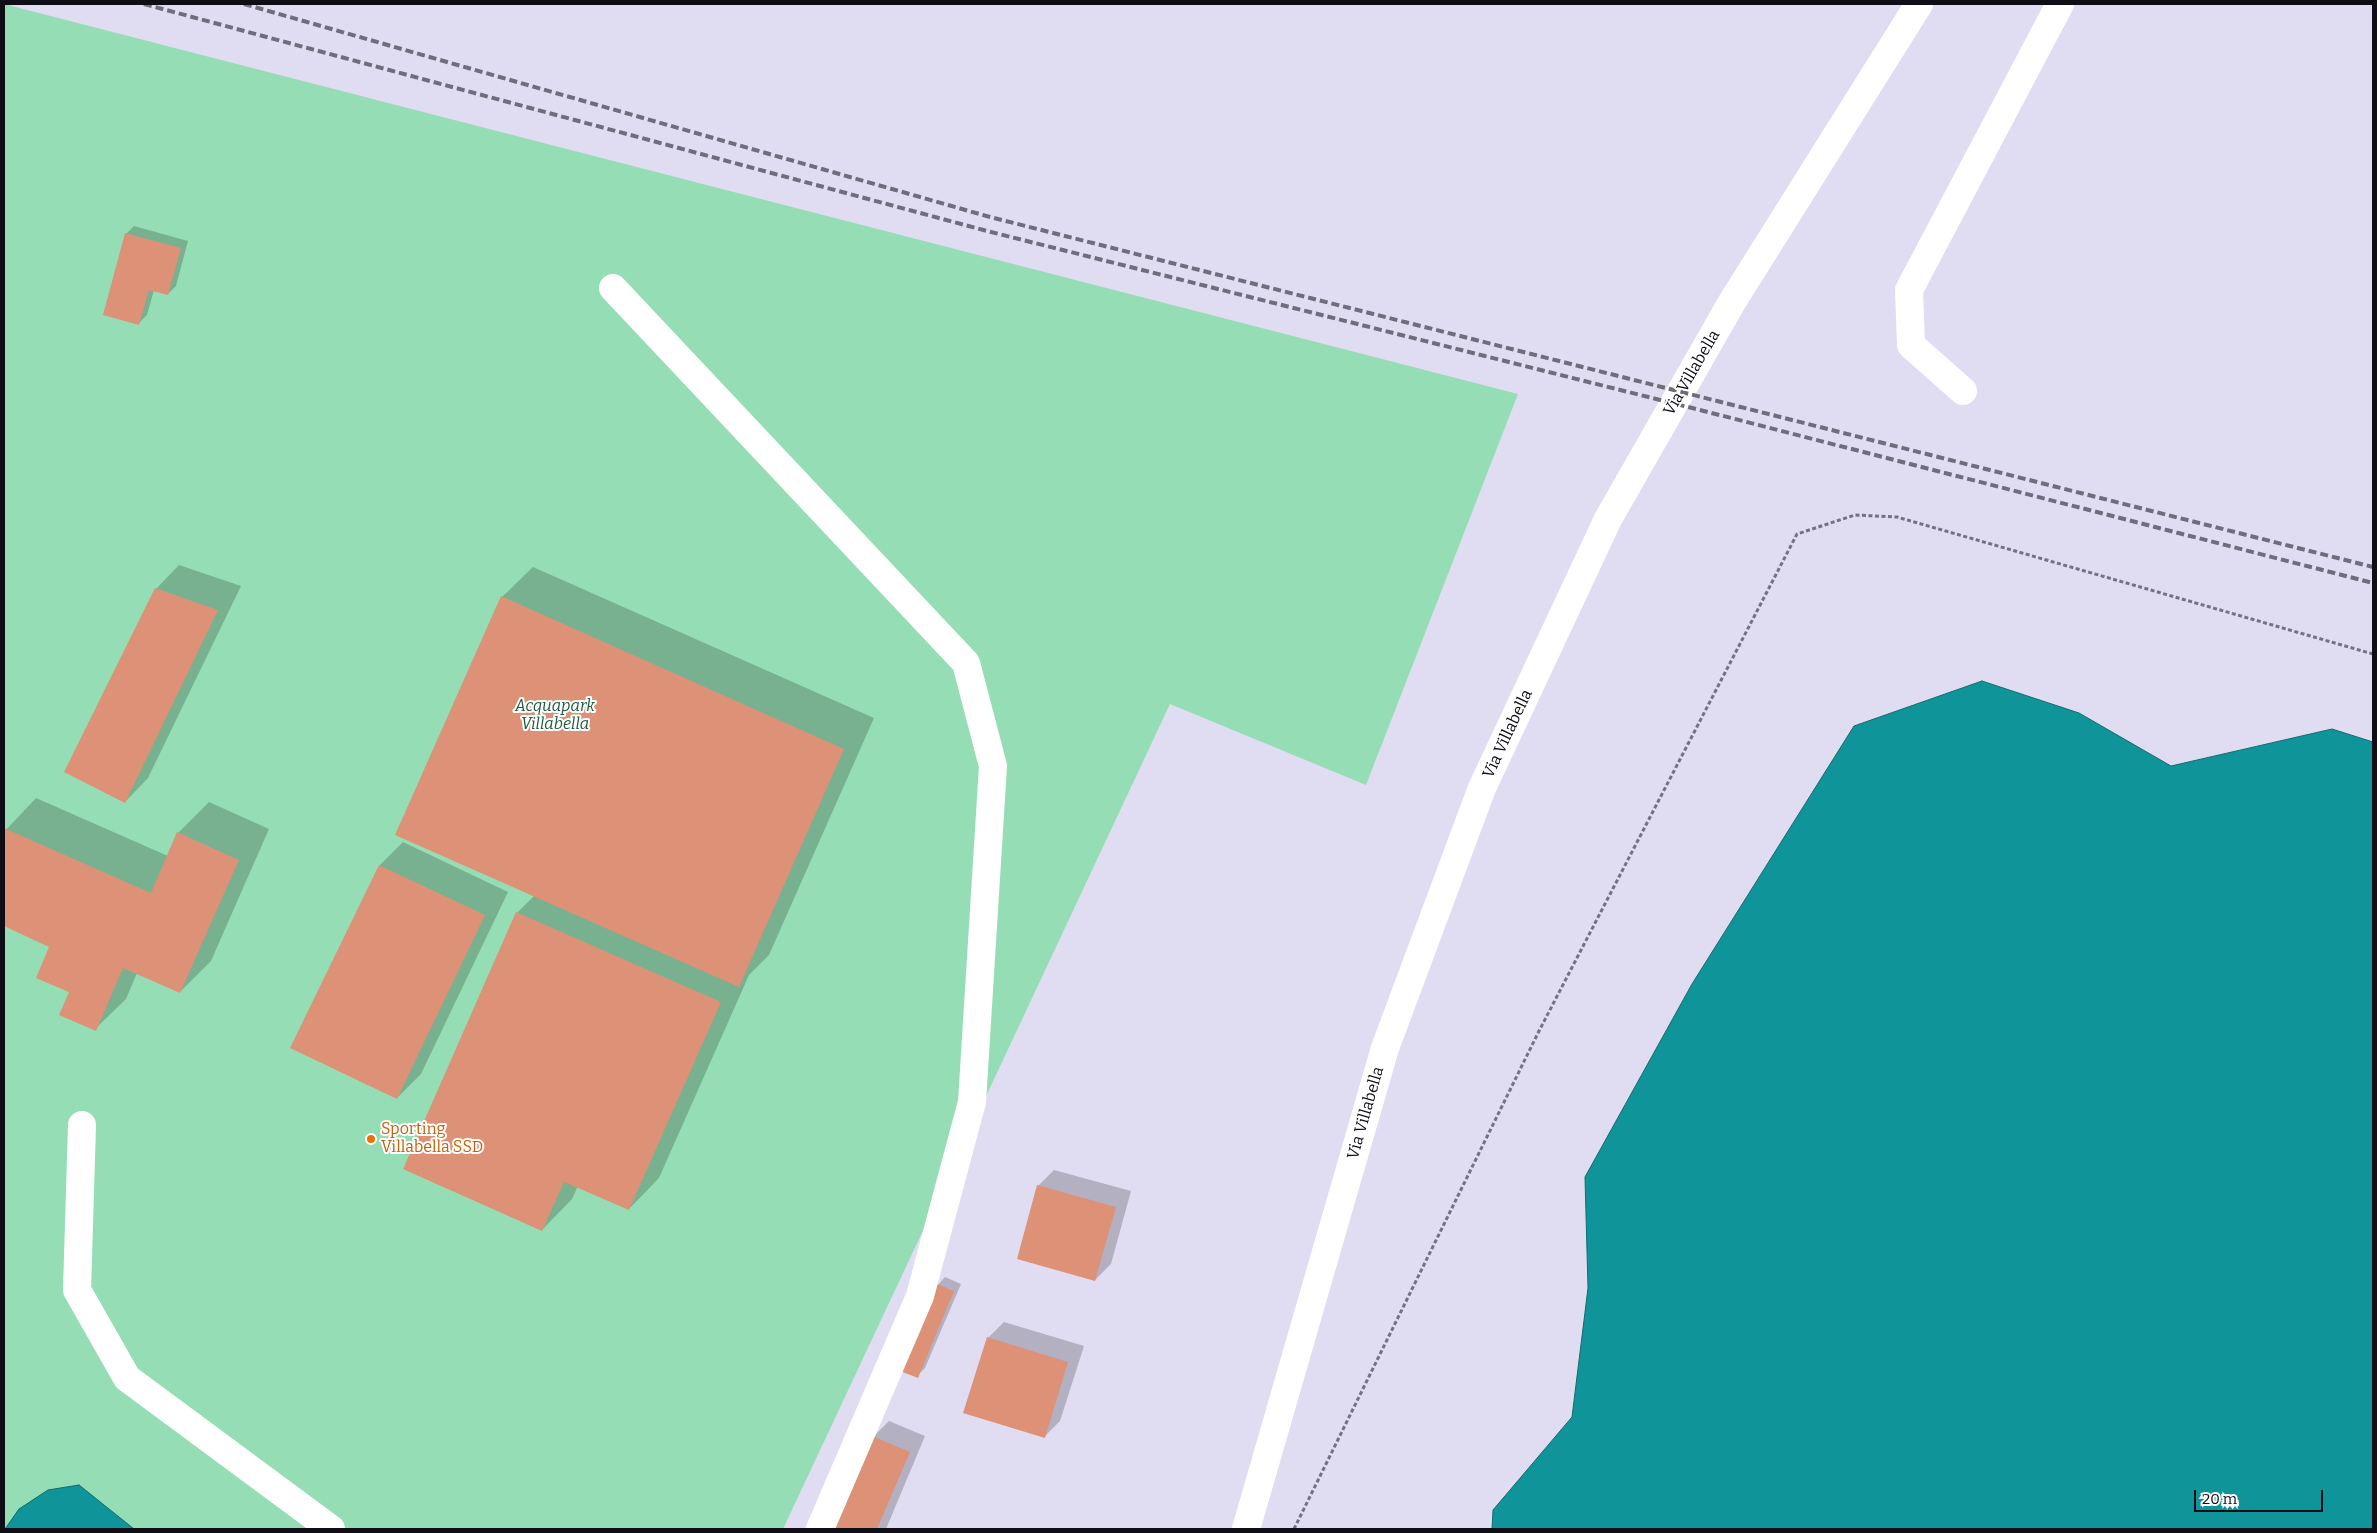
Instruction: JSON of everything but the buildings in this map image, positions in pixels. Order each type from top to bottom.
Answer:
[{"type":"street","name":"Via Villabella","points":[[1246,1529],[1385,1048],[1482,788],[1608,519],[1732,302],[1919,4]]},
{"type":"street","points":[[1963,391],[1911,345],[1909,290],[2060,4]]},
{"type":"street","points":[[613,288],[966,663],[994,766],[972,1102],[920,1296],[820,1529]]},
{"type":"street","points":[[82,1125],[77,1290],[127,1378],[331,1529]]},
{"type":"path","points":[[1294,1529],[1539,1031],[1797,534],[1855,515],[1897,516],[2373,654]]},
{"type":"green space","name":"Acquapark Villabella","points":[[4,4],[1518,394],[1366,785],[1170,704],[783,1529],[4,1529]]},
{"type":"shaded area","points":[[1982,681],[2079,713],[2171,766],[2332,729],[2373,742],[2373,1529],[1492,1529],[1493,1510],[1572,1417],[1588,1288],[1585,1177],[1692,984],[1854,726]]},
{"type":"shaded area","points":[[79,1485],[134,1529],[5,1529],[19,1509],[48,1490]]},
{"type":"railway","points":[[144,4],[987,231],[1700,410],[2373,583]]},
{"type":"railway","points":[[244,4],[990,217],[2373,567]]},
{"type":"place","name":"Sporting Villabella SSD","points":[[371,1139]]}]
